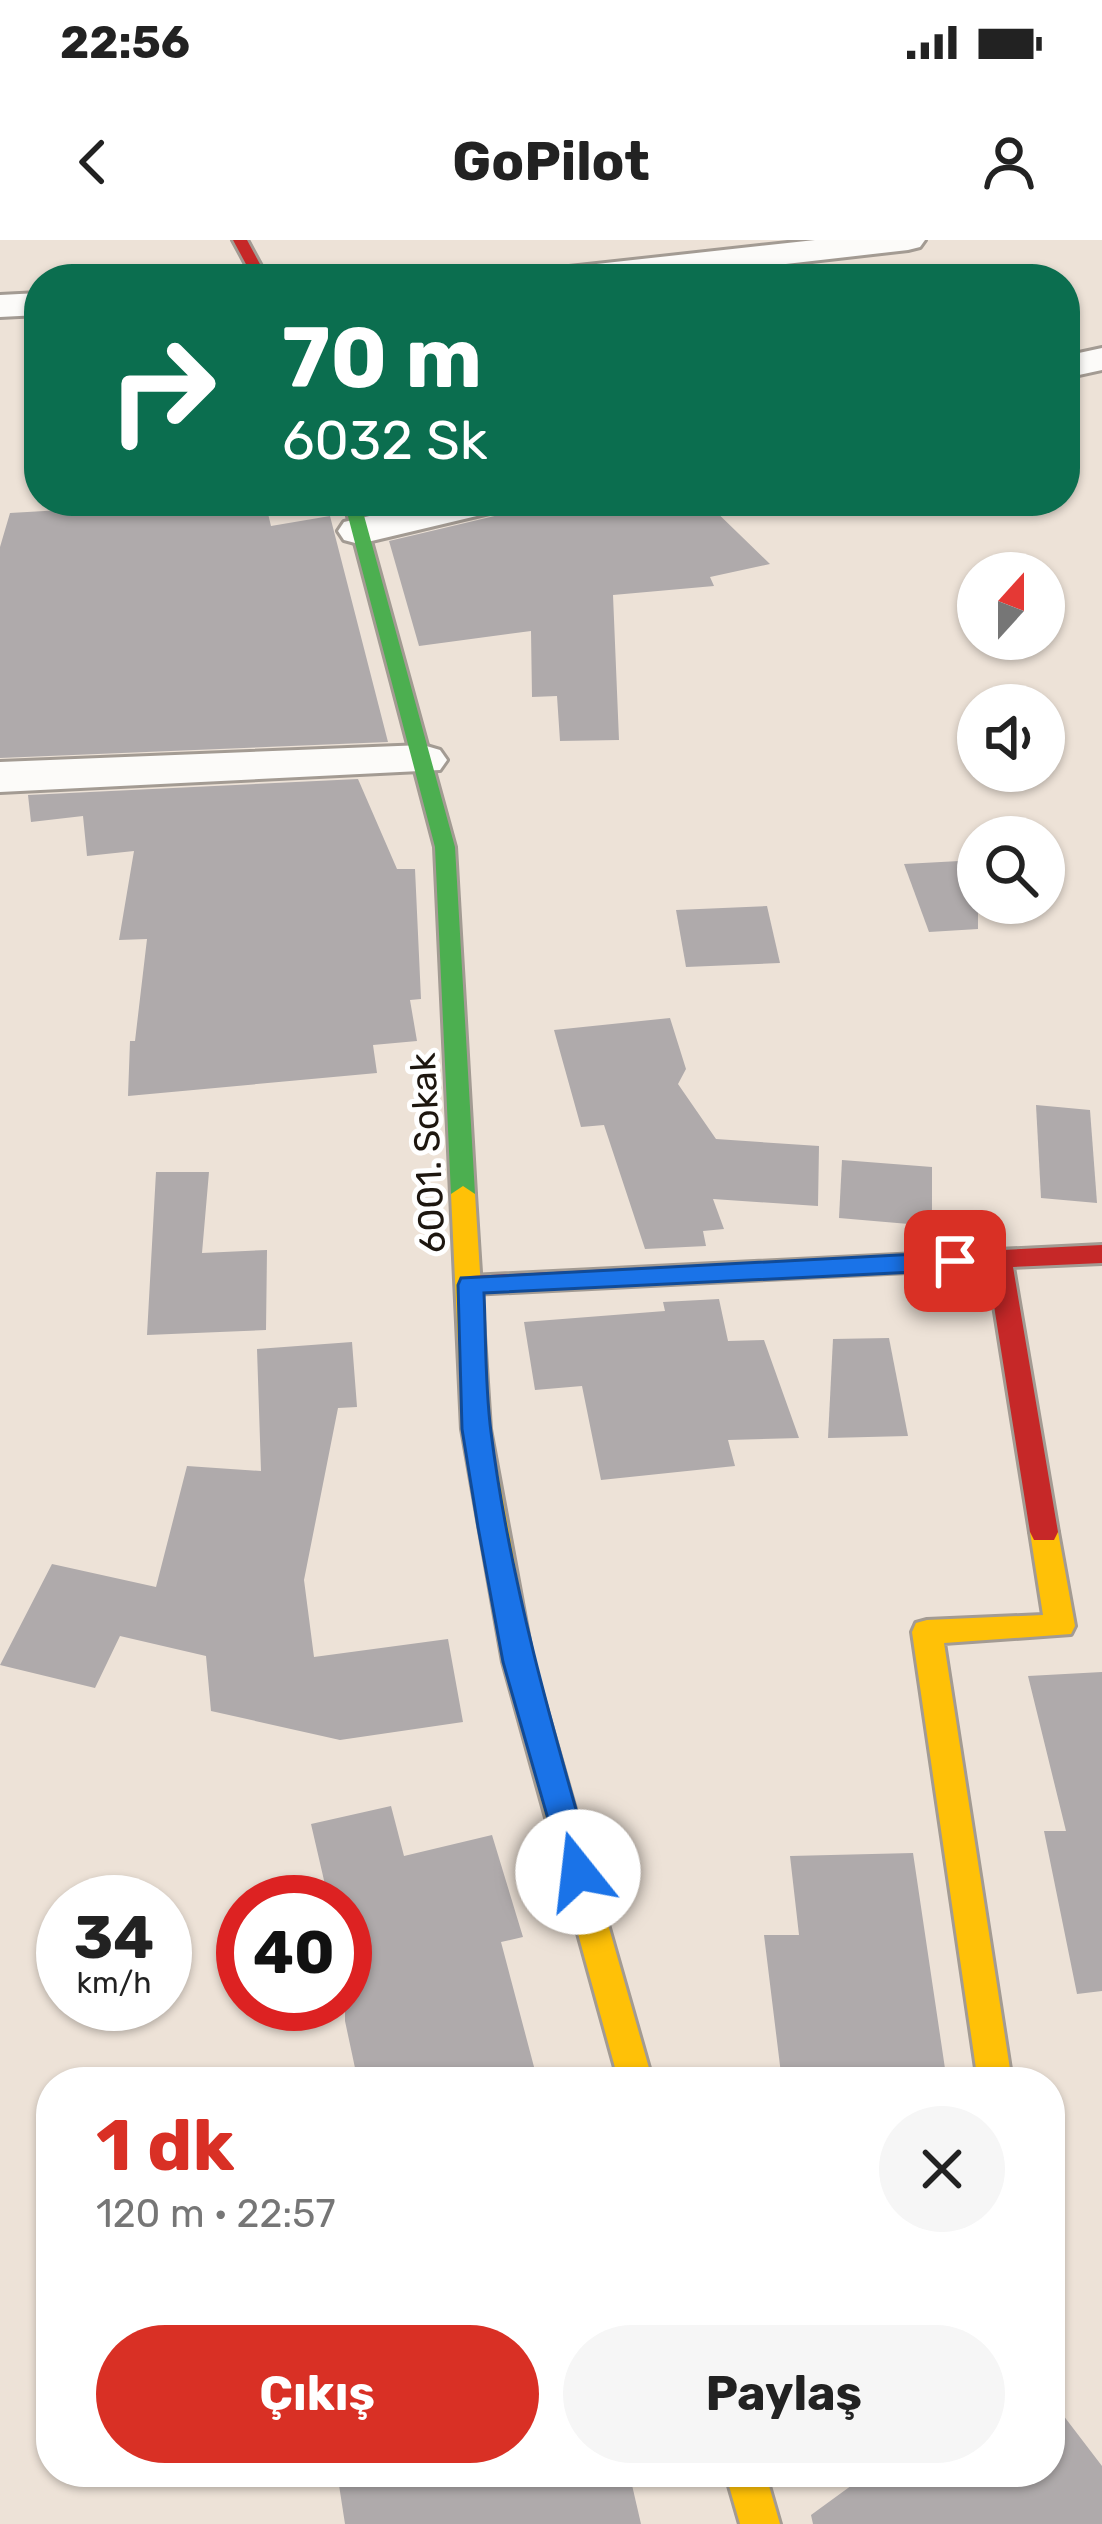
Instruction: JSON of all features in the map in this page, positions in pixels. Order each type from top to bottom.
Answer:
[{"type":"street","points":[[741,264],[822,246],[908,240]]},
{"type":"street","name":"6001. Sokak","points":[[356,516],[445,847],[476,1429],[518,1662],[632,2067]]},
{"type":"street","points":[[0,777],[423,760]]},
{"type":"street","points":[[471,1285],[1102,1254]]},
{"type":"street","points":[[993,2067],[927,1632],[1060,1626],[999,1258]]},
{"type":"street","points":[[750,2487],[760,2524]]},
{"type":"building","points":[[10,513],[269,516],[271,526],[330,516],[388,742],[0,758],[0,547]]},
{"type":"building","points":[[495,516],[720,516],[770,564],[710,577],[714,586],[613,595],[619,740],[560,741],[557,696],[532,697],[531,631],[419,646],[389,541]]},
{"type":"building","points":[[358,779],[397,869],[415,869],[421,999],[410,1000],[417,1041],[373,1045],[377,1073],[128,1096],[130,1041],[135,1041],[147,939],[119,940],[134,851],[87,856],[83,816],[31,822],[28,795]]},
{"type":"building","points":[[957,861],[957,924],[978,924],[978,929],[929,932],[904,864]]},
{"type":"building","points":[[767,906],[780,963],[686,967],[676,910]]},
{"type":"building","points":[[670,1018],[686,1069],[678,1084],[716,1139],[819,1146],[818,1206],[713,1199],[724,1229],[703,1231],[706,1246],[645,1249],[604,1125],[581,1127],[554,1030]]},
{"type":"building","points":[[1036,1105],[1090,1110],[1097,1203],[1041,1198]]},
{"type":"building","points":[[842,1160],[932,1167],[932,1226],[839,1218]]},
{"type":"building","points":[[156,1172],[209,1172],[202,1253],[267,1250],[266,1330],[147,1335]]},
{"type":"building","points":[[719,1299],[728,1341],[764,1340],[799,1438],[728,1440],[735,1466],[601,1480],[582,1386],[535,1390],[524,1322],[665,1311],[663,1302]]},
{"type":"building","points":[[889,1338],[908,1436],[828,1438],[833,1339]]},
{"type":"building","points":[[352,1342],[357,1407],[338,1408],[304,1580],[314,1657],[448,1639],[463,1722],[340,1740],[211,1711],[206,1656],[120,1636],[95,1688],[0,1665],[52,1564],[156,1587],[187,1466],[261,1471],[257,1349]]},
{"type":"building","points":[[1102,1672],[1102,1991],[1077,1994],[1044,1831],[1066,1831],[1028,1676]]},
{"type":"building","points":[[391,1806],[404,1856],[492,1835],[523,1937],[501,1942],[534,2067],[355,2067],[347,2031],[372,2031],[372,1875],[323,1875],[311,1824]]},
{"type":"building","points":[[913,1853],[945,2067],[780,2067],[764,1935],[799,1935],[790,1856]]},
{"type":"building","points":[[1065,2418],[1102,2466],[1102,2524],[813,2524],[811,2515],[849,2487],[1065,2487]]},
{"type":"building","points":[[339,2487],[632,2487],[641,2524],[345,2524]]},
{"type":"traffic: fast","points":[[356,516],[445,847],[463,1194]]},
{"type":"traffic: slow","points":[[463,1194],[476,1429],[518,1662],[632,2067]]},
{"type":"traffic: slow","points":[[993,2067],[927,1632],[1060,1626],[1044,1532]]},
{"type":"traffic: slow","points":[[749,2487],[760,2524]]},
{"type":"traffic: jam","points":[[240,240],[253,264]]},
{"type":"traffic: jam","points":[[471,1285],[1102,1254]]},
{"type":"traffic: jam","points":[[999,1259],[1044,1532]]},
{"type":"route","points":[[578,1872],[518,1662],[493,1527],[476,1429],[471,1285],[955,1261]]}]
